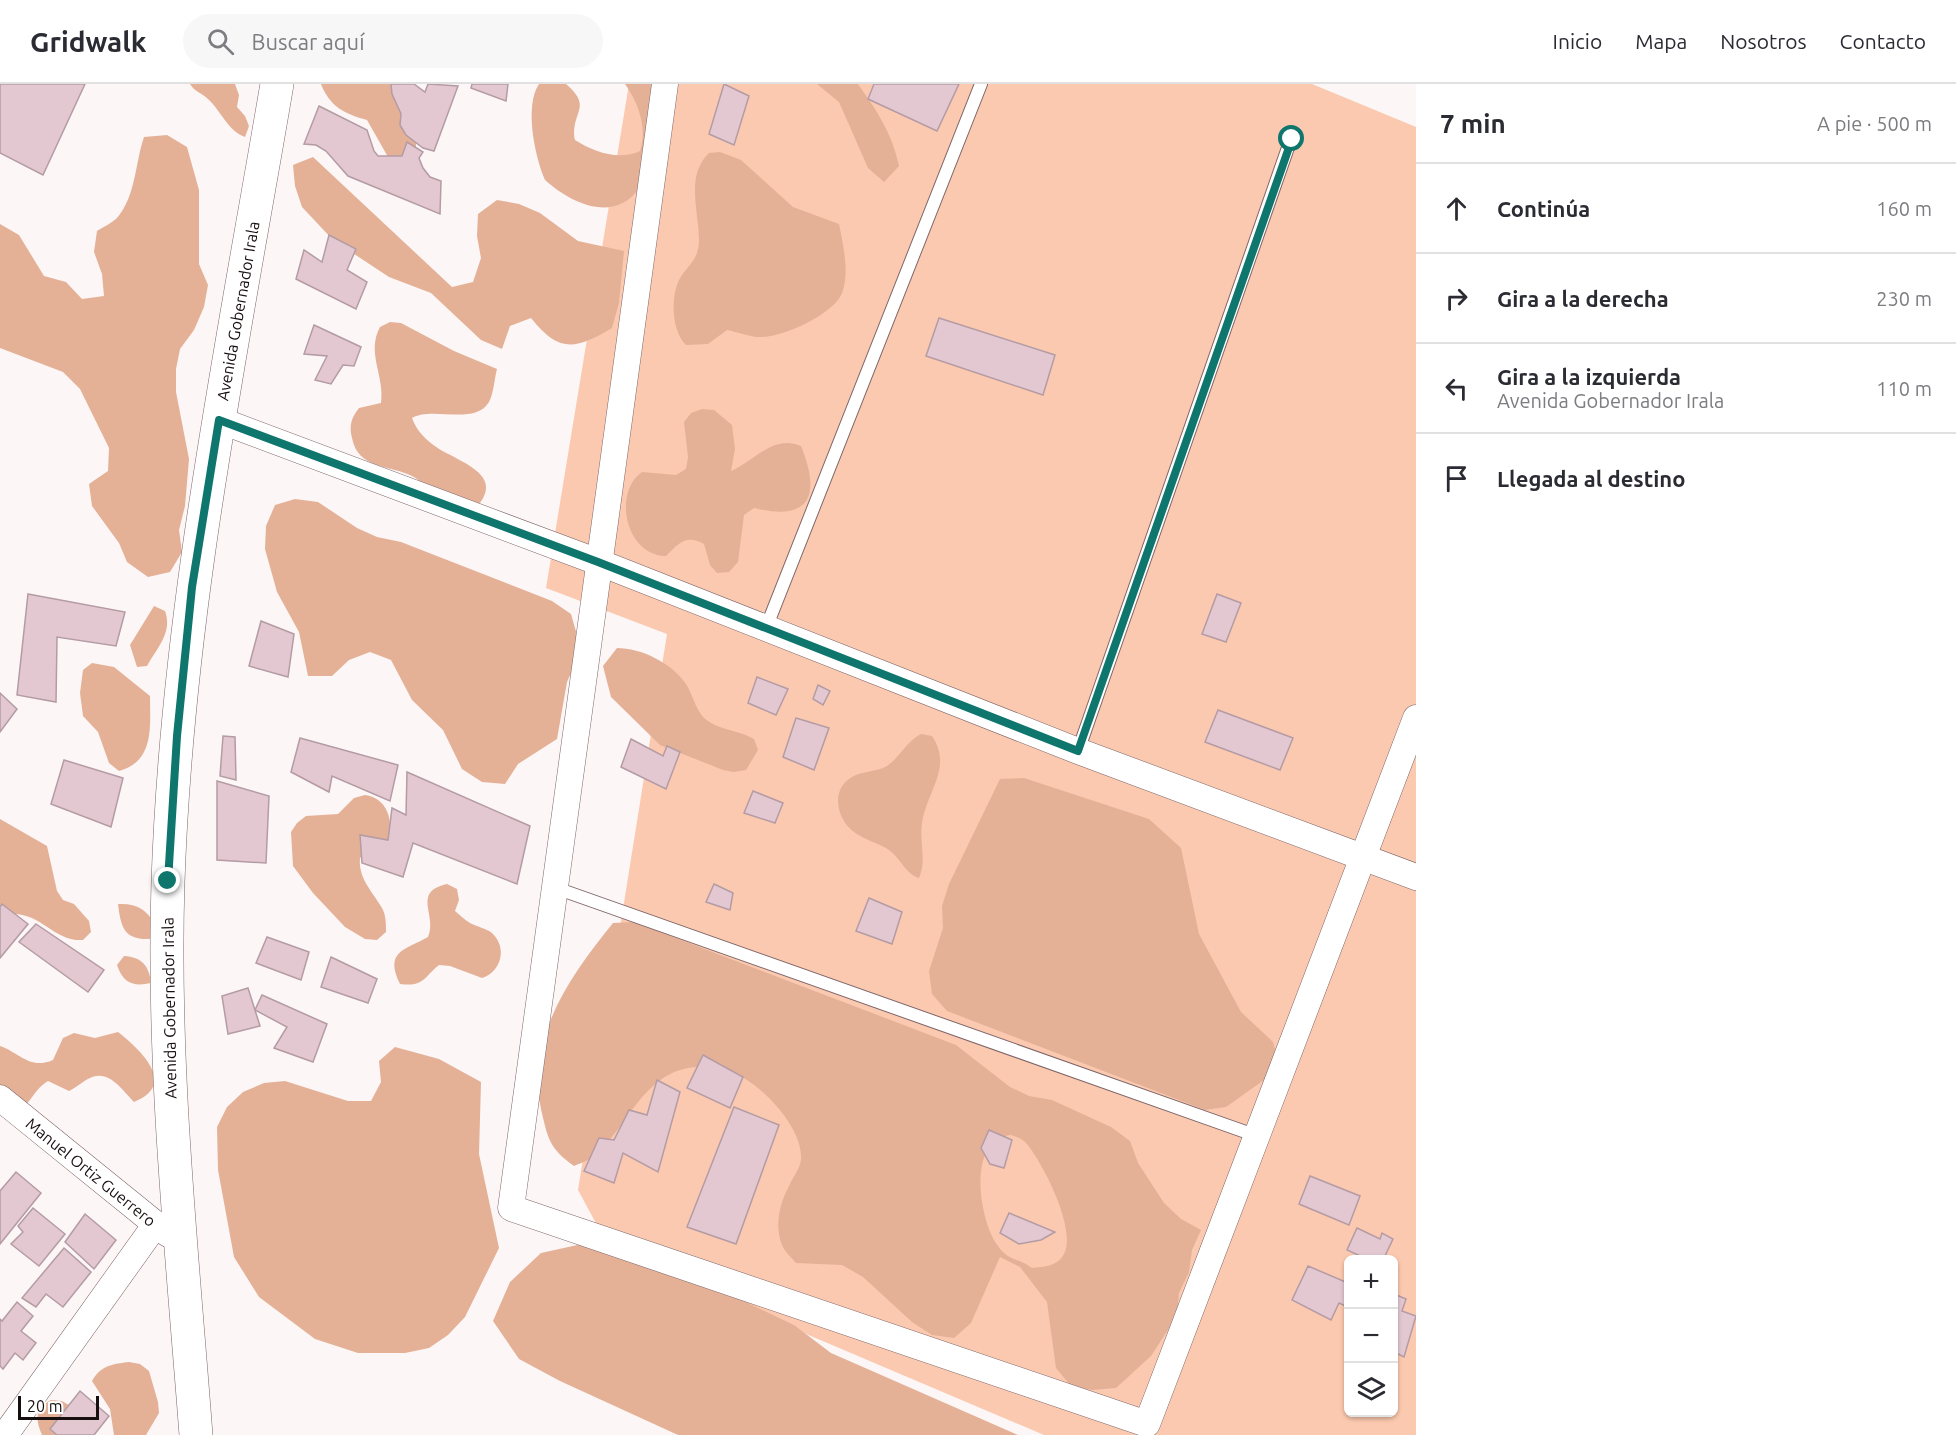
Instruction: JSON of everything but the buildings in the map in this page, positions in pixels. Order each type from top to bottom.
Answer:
[{"type":"main road","name":"Avenida Gobernador Irala","points":[[196,1435],[166,1020],[168,881],[177,736],[192,587],[277,84]]},
{"type":"street","points":[[665,84],[553,887],[511,1208],[1147,1424],[1416,718]]},
{"type":"street","points":[[219,420],[598,562],[1078,751],[1416,877]]},
{"type":"street","name":"Manuel Ortiz Guerrero","points":[[0,1098],[181,1245]]},
{"type":"street","points":[[5,1435],[156,1224]]},
{"type":"lane","points":[[766,628],[981,84]]},
{"type":"lane","points":[[1078,751],[1292,139]]},
{"type":"lane","points":[[553,887],[1257,1136]]},
{"type":"shaded area","points":[[190,84],[235,84],[239,95],[237,107],[245,116],[249,126],[245,137],[234,130],[213,104]]},
{"type":"shaded area","points":[[321,84],[393,84],[416,136],[416,147],[407,167],[396,171],[367,120],[339,108],[329,98]]},
{"type":"shaded area","points":[[539,84],[566,84],[579,99],[580,105],[574,131],[575,140],[607,154],[624,155],[640,151],[643,134],[638,107],[625,84],[656,84],[649,171],[640,187],[630,198],[618,205],[593,206],[580,203],[545,180],[535,145],[532,118],[532,105]]},
{"type":"shaded area","points":[[629,84],[1312,84],[1416,127],[1416,1435],[1044,1435],[611,1251],[578,1190],[667,634],[546,588]]},
{"type":"shaded area","points":[[817,84],[858,84],[865,94],[888,133],[899,166],[884,182],[868,168],[839,102]]},
{"type":"shaded area","points":[[167,135],[187,147],[199,190],[199,264],[208,285],[204,307],[194,330],[180,349],[176,369],[176,392],[189,459],[185,506],[179,530],[182,552],[170,572],[148,577],[127,562],[119,543],[92,506],[89,484],[108,471],[109,448],[80,389],[63,372],[0,348],[0,224],[19,235],[44,276],[66,282],[82,299],[104,296],[102,274],[94,252],[97,231],[117,218],[128,200],[144,137]]},
{"type":"shaded area","points":[[720,152],[741,160],[793,207],[839,224],[845,258],[844,285],[837,301],[829,309],[808,323],[784,333],[759,337],[727,330],[708,344],[686,345],[675,323],[674,296],[679,280],[697,253],[699,240],[695,183],[697,172],[709,153]]},
{"type":"shaded area","points":[[313,157],[452,287],[473,282],[481,258],[477,236],[478,214],[497,200],[519,204],[540,213],[578,241],[624,251],[619,303],[612,328],[588,341],[568,344],[550,337],[531,318],[510,326],[502,349],[481,340],[431,293],[389,277],[333,240],[302,207],[295,186],[293,165]]},
{"type":"shaded area","points":[[390,322],[401,323],[454,351],[497,369],[491,398],[482,409],[474,413],[430,414],[412,418],[423,436],[429,441],[482,476],[486,485],[484,496],[476,508],[440,494],[405,473],[376,465],[361,456],[355,448],[351,430],[354,415],[359,408],[381,403],[381,383],[375,355],[376,337],[380,327]]},
{"type":"shaded area","points":[[702,409],[714,410],[732,425],[735,449],[731,471],[773,446],[791,443],[801,446],[810,478],[810,491],[806,501],[799,507],[788,511],[754,508],[744,515],[738,562],[729,572],[717,573],[710,565],[704,544],[698,541],[683,541],[666,556],[652,553],[641,546],[628,522],[627,494],[633,482],[642,472],[676,475],[686,469],[688,457],[684,422],[691,413]]},
{"type":"shaded area","points":[[295,499],[318,502],[357,528],[377,537],[401,542],[552,601],[571,614],[577,635],[577,660],[567,682],[557,739],[518,764],[505,784],[482,782],[462,769],[443,730],[412,700],[391,660],[370,652],[349,660],[332,676],[308,676],[299,632],[277,592],[265,549],[266,526],[275,505]]},
{"type":"shaded area","points":[[154,606],[165,611],[167,626],[147,666],[137,667],[130,645]]},
{"type":"shaded area","points":[[617,648],[646,654],[664,663],[686,684],[703,717],[714,725],[754,739],[758,750],[746,770],[734,772],[723,770],[660,745],[611,697],[603,666]]},
{"type":"shaded area","points":[[92,663],[114,667],[150,696],[150,730],[145,751],[131,766],[119,771],[109,763],[98,732],[83,716],[80,693],[83,670]]},
{"type":"shaded area","points":[[921,734],[932,736],[938,747],[940,758],[937,779],[922,823],[923,858],[919,878],[914,876],[886,848],[850,829],[841,814],[838,798],[840,790],[852,777],[887,766]]},
{"type":"shaded area","points":[[1024,778],[1149,819],[1181,848],[1199,934],[1241,1012],[1273,1042],[1279,1063],[1264,1080],[1226,1107],[1205,1110],[947,1011],[932,994],[929,971],[943,928],[942,906],[949,884],[1000,779]]},
{"type":"shaded area","points":[[365,795],[379,800],[384,805],[390,825],[388,840],[369,849],[360,858],[363,878],[382,908],[385,917],[386,932],[377,940],[365,939],[345,927],[313,893],[293,866],[291,832],[297,823],[306,816],[338,814],[354,798]]},
{"type":"shaded area","points":[[0,819],[47,846],[57,891],[63,900],[74,904],[89,921],[91,932],[83,940],[64,936],[22,915],[11,914],[0,930]]},
{"type":"shaded area","points":[[447,884],[457,889],[459,900],[455,911],[470,923],[490,931],[497,939],[501,952],[498,965],[494,971],[482,978],[450,966],[439,965],[419,983],[400,984],[394,965],[396,958],[405,949],[428,937],[430,893]]},
{"type":"shaded area","points":[[118,904],[136,906],[145,911],[155,925],[150,939],[134,937],[125,931]]},
{"type":"shaded area","points":[[634,922],[956,1045],[1010,1087],[1029,1096],[1052,1100],[1111,1127],[1130,1141],[1138,1163],[1164,1203],[1181,1219],[1201,1230],[1192,1250],[1189,1272],[1179,1293],[1177,1316],[1151,1356],[1116,1388],[1092,1390],[1071,1386],[1056,1368],[1047,1302],[1020,1267],[1000,1257],[971,1323],[954,1338],[932,1335],[912,1322],[863,1277],[842,1265],[796,1263],[782,1245],[778,1222],[783,1198],[801,1162],[799,1145],[785,1116],[773,1102],[746,1079],[731,1071],[718,1067],[699,1067],[680,1070],[665,1077],[651,1088],[593,1157],[574,1166],[566,1160],[551,1142],[541,1109],[538,1083],[540,1057],[555,1009],[567,986],[613,923]],"holes":[[[1011,1135],[1020,1138],[1034,1153],[1062,1213],[1067,1243],[1061,1258],[1050,1265],[1032,1268],[1006,1255],[991,1234],[986,1219],[982,1201],[982,1165],[987,1151],[997,1140]]]},
{"type":"shaded area","points":[[124,956],[136,958],[144,964],[151,983],[134,984],[122,976],[117,965]]},
{"type":"shaded area","points":[[118,1032],[136,1048],[151,1067],[154,1077],[153,1086],[147,1095],[134,1102],[115,1082],[103,1076],[90,1078],[69,1091],[48,1081],[22,1109],[9,1115],[0,1115],[0,1046],[31,1062],[45,1063],[53,1060],[63,1038],[74,1033],[95,1038]]},
{"type":"shaded area","points":[[395,1047],[439,1059],[481,1082],[479,1154],[499,1248],[465,1317],[448,1335],[429,1348],[405,1353],[358,1353],[315,1339],[259,1297],[234,1257],[218,1170],[217,1127],[227,1107],[243,1092],[264,1083],[285,1081],[348,1101],[371,1101],[381,1082],[379,1061]]},
{"type":"shaded area","points":[[582,1244],[710,1285],[794,1325],[831,1353],[1018,1435],[678,1435],[560,1381],[519,1359],[493,1321],[510,1282],[541,1253]]},
{"type":"shaded area","points":[[129,1362],[140,1364],[149,1371],[158,1402],[159,1413],[146,1435],[114,1435],[110,1409],[92,1381],[103,1368]]},
{"type":"shaded area","points":[[51,1400],[62,1401],[72,1407],[61,1435],[42,1435],[40,1429],[39,1410]]},
{"type":"route","points":[[168,881],[177,736],[192,587],[219,420],[598,562],[1078,751],[1292,139]]}]
